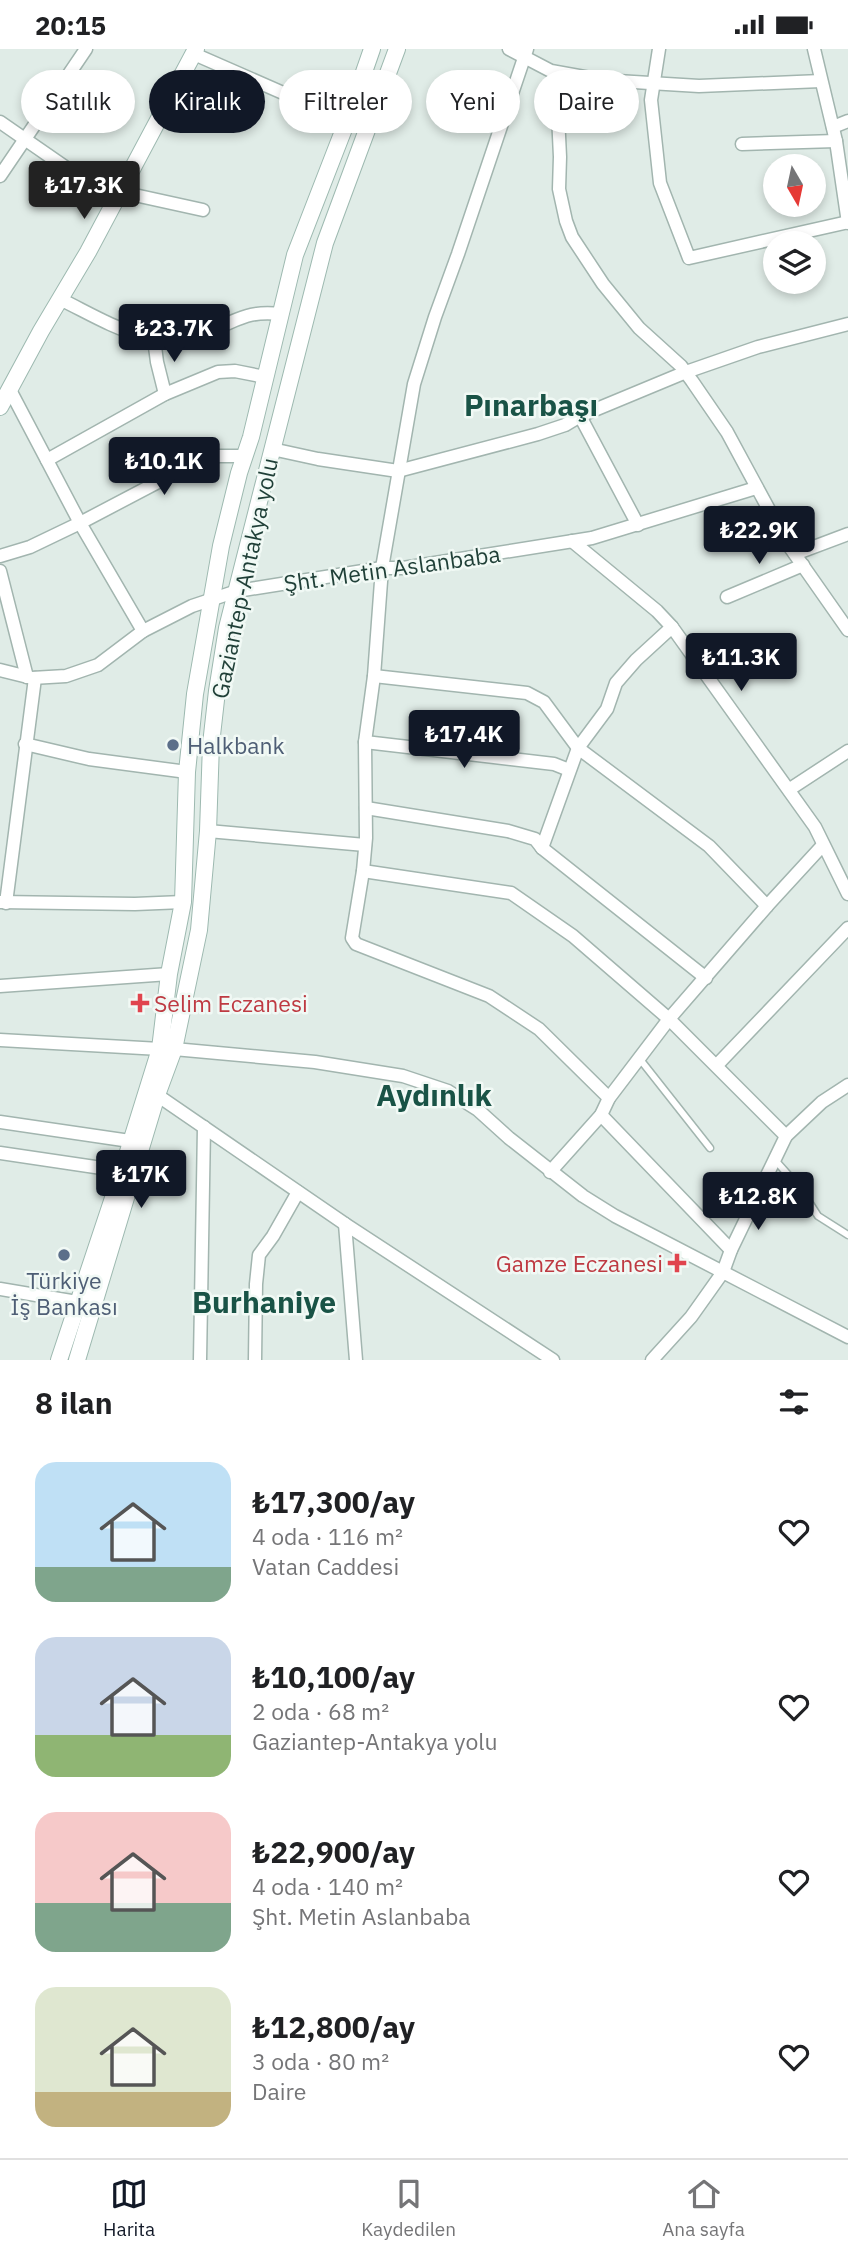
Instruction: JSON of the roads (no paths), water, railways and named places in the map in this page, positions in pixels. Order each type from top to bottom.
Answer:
[{"type":"main road","name":"Gaziantep-Antakya yolu","points":[[365,70],[372,49]]},
{"type":"main road","name":"Gaziantep-Antakya yolu","points":[[77,1360],[156,1095],[200,930],[208,831],[211,744],[217,691],[237,591],[326,243],[397,49]]},
{"type":"main road","points":[[0,407],[88,252],[195,52]]},
{"type":"main road","name":"Gaziantep-Antakya yolu","points":[[59,1360],[130,1141],[167,1049],[169,975],[183,902],[187,772],[195,694],[221,547],[295,255],[342,133]]},
{"type":"street","points":[[0,176],[86,49]]},
{"type":"street","points":[[509,49],[525,53],[551,70]]},
{"type":"street","points":[[659,49],[651,100],[660,183],[689,258],[848,222],[836,141],[814,49]]},
{"type":"street","points":[[195,52],[279,90]]},
{"type":"street","points":[[525,53],[414,384],[382,568],[374,676],[365,742],[363,871],[352,938],[356,944],[489,996],[540,1029],[609,1098]]},
{"type":"street","points":[[639,83],[699,86],[821,81]]},
{"type":"street","points":[[833,127],[848,121]]},
{"type":"street","points":[[0,122],[118,196],[203,211]]},
{"type":"street","points":[[560,133],[559,189],[572,237],[603,284],[639,328],[686,372],[727,432],[756,488],[799,560],[848,630]]},
{"type":"street","points":[[742,144],[836,141]]},
{"type":"street","points":[[60,299],[134,335],[154,339],[201,334],[250,314],[281,314]]},
{"type":"street","points":[[272,449],[398,471],[538,435],[686,372],[758,347],[848,324]]},
{"type":"street","points":[[154,339],[165,394]]},
{"type":"street","points":[[47,460],[165,394],[222,371],[265,377]]},
{"type":"street","points":[[10,390],[80,523],[143,631]]},
{"type":"street","points":[[580,416],[638,525]]},
{"type":"street","points":[[0,556],[30,547],[198,461],[219,456],[245,456]]},
{"type":"street","name":"Şht. Metin Aslanbaba","points":[[0,670],[31,677],[66,676],[90,669],[143,631],[192,606],[237,591],[592,538],[756,488]]},
{"type":"street","points":[[727,597],[848,534]]},
{"type":"street","points":[[572,541],[657,611],[672,627],[790,789],[815,827],[848,894]]},
{"type":"street","points":[[0,571],[31,677],[25,744],[3,902],[183,902]]},
{"type":"street","points":[[542,848],[578,748],[607,709],[616,683],[636,660],[672,627]]},
{"type":"street","points":[[374,676],[527,692],[544,702],[578,748],[709,846],[767,906]]},
{"type":"street","points":[[365,742],[554,764],[569,769]]},
{"type":"street","points":[[25,744],[89,759],[187,772]]},
{"type":"street","points":[[790,789],[848,751]]},
{"type":"street","points":[[366,808],[508,831],[535,839],[542,848],[706,978]]},
{"type":"street","points":[[208,831],[365,845]]},
{"type":"street","points":[[550,1172],[601,1115],[609,1098],[669,1019],[823,845]]},
{"type":"street","points":[[363,871],[511,893],[573,936],[669,1019],[786,1136]]},
{"type":"street","points":[[717,1065],[848,928]]},
{"type":"street","points":[[0,986],[169,975]]},
{"type":"street","points":[[0,1040],[167,1049],[315,1062],[403,1076],[448,1091],[478,1110],[550,1172],[615,1216],[848,1336]]},
{"type":"street","points":[[652,1360],[691,1317],[723,1272],[786,1136],[822,1102],[848,1085]]},
{"type":"street","points":[[156,1095],[552,1360]]},
{"type":"street","points":[[601,1115],[731,1250]]},
{"type":"street","points":[[0,1122],[130,1141]]},
{"type":"street","points":[[200,1360],[204,1127]]},
{"type":"street","points":[[0,1153],[122,1171]]},
{"type":"street","points":[[255,1360],[259,1255],[298,1192]]},
{"type":"street","points":[[345,1224],[356,1360]]},
{"type":"street","points":[[0,1289],[77,1302]]},
{"type":"lane","points":[[639,1058],[710,1148]]},
{"type":"lane","points":[[774,1159],[800,1188],[818,1216],[848,1235]]},
{"type":"place","name":"Halkbank","points":[[173,745]]},
{"type":"place","name":"Selim Eczanesi","points":[[140,1003]]},
{"type":"place","name":"Türkiye İş Bankası","points":[[64,1255]]},
{"type":"place","name":"Gamze Eczanesi","points":[[677,1263]]},
{"type":"district","name":"Pınarbaşı","points":[[531,404]]},
{"type":"district","name":"Aydınlık","points":[[434,1094]]},
{"type":"district","name":"Burhaniye","points":[[264,1301]]}]
